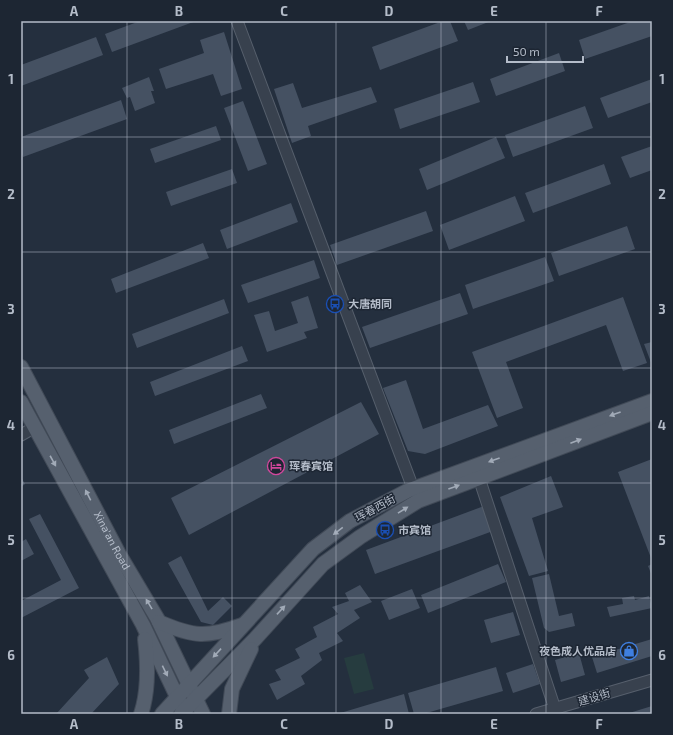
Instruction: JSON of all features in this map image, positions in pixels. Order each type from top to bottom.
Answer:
[{"type":"main road","name":"Xina'an Road","points":[[21,367],[114,558],[184,713]]},
{"type":"main road","name":"珲春西街","points":[[162,714],[313,549],[350,521],[652,401]]},
{"type":"main road","name":"Xina'an Road","points":[[21,402],[114,558],[159,622],[203,714]]},
{"type":"main road","name":"珲春西街","points":[[184,713],[324,564],[416,495],[479,478],[652,413]]},
{"type":"main road","points":[[159,622],[196,635],[218,633],[244,624]]},
{"type":"main road","points":[[141,714],[148,680],[148,660],[143,625]]},
{"type":"main road","points":[[229,714],[232,689],[255,639]]},
{"type":"street","points":[[237,21],[416,495]]},
{"type":"street","points":[[21,435],[35,427]]},
{"type":"street","points":[[479,478],[546,712]]},
{"type":"street","name":"建设街","points":[[546,712],[652,680]]},
{"type":"green space","points":[[364,653],[374,689],[354,694],[344,658]]},
{"type":"building","points":[[140,21],[196,21],[112,52],[105,34]]},
{"type":"building","points":[[443,21],[450,21],[458,41],[380,70],[372,47]]},
{"type":"building","points":[[464,21],[491,21],[468,30]]},
{"type":"building","points":[[633,21],[652,21],[652,36],[585,59],[579,40]]},
{"type":"building","points":[[224,32],[242,89],[221,96],[213,74],[166,89],[159,69],[204,53],[200,40]]},
{"type":"building","points":[[96,37],[103,55],[21,86],[21,65]]},
{"type":"building","points":[[559,53],[565,71],[496,96],[490,79]]},
{"type":"building","points":[[149,77],[154,91],[151,91],[155,103],[135,111],[130,97],[127,98],[122,88]]},
{"type":"building","points":[[652,79],[652,102],[608,118],[600,98]]},
{"type":"building","points":[[473,82],[480,102],[400,129],[394,109]]},
{"type":"building","points":[[293,83],[302,108],[371,87],[377,102],[308,126],[311,136],[292,143],[274,89]]},
{"type":"building","points":[[121,100],[127,119],[23,157],[21,151],[21,137]]},
{"type":"building","points":[[243,101],[267,164],[248,171],[224,108]]},
{"type":"building","points":[[585,106],[593,128],[513,157],[505,135]]},
{"type":"building","points":[[216,126],[221,140],[155,163],[150,149]]},
{"type":"building","points":[[496,137],[505,158],[427,190],[419,169]]},
{"type":"building","points":[[652,146],[652,170],[630,178],[621,157]]},
{"type":"building","points":[[604,164],[611,184],[533,213],[525,193]]},
{"type":"building","points":[[232,169],[237,183],[171,206],[166,192]]},
{"type":"building","points":[[515,196],[525,221],[449,250],[440,225]]},
{"type":"building","points":[[291,203],[298,222],[227,249],[220,230]]},
{"type":"building","points":[[426,211],[433,231],[337,265],[330,245]]},
{"type":"building","points":[[627,226],[635,249],[559,276],[551,253]]},
{"type":"building","points":[[203,243],[209,258],[116,293],[111,279]]},
{"type":"building","points":[[545,257],[554,281],[473,309],[465,285]]},
{"type":"building","points":[[314,260],[320,278],[248,303],[241,285]]},
{"type":"building","points":[[460,293],[468,314],[370,348],[362,327]]},
{"type":"building","points":[[308,296],[318,328],[304,332],[307,338],[267,352],[254,315],[269,311],[275,331],[298,323],[291,302]]},
{"type":"building","points":[[623,297],[647,363],[623,371],[606,325],[506,362],[523,408],[497,418],[472,352]]},
{"type":"building","points":[[224,299],[229,313],[137,348],[132,334]]},
{"type":"building","points":[[652,342],[652,365],[644,344]]},
{"type":"building","points":[[242,346],[248,361],[155,396],[150,382]]},
{"type":"building","points":[[406,380],[423,429],[488,405],[498,426],[425,454],[408,451],[383,388]]},
{"type":"building","points":[[261,394],[267,408],[174,444],[169,430]]},
{"type":"building","name":"珲春宾馆","points":[[361,402],[379,434],[189,535],[171,498]]},
{"type":"building","points":[[652,459],[652,558],[651,558],[618,472]]},
{"type":"building","points":[[551,476],[563,507],[532,518],[548,571],[529,576],[500,497]]},
{"type":"building","points":[[21,477],[25,484],[21,487]]},
{"type":"building","points":[[484,506],[493,531],[375,574],[366,550]]},
{"type":"building","points":[[40,514],[79,588],[21,618],[21,601],[61,580],[29,519]]},
{"type":"building","points":[[26,539],[34,554],[21,561],[21,542]]},
{"type":"building","points":[[181,556],[208,611],[223,597],[232,606],[213,625],[201,622],[168,563]]},
{"type":"building","points":[[498,564],[506,582],[428,613],[421,595]]},
{"type":"building","points":[[652,564],[652,576],[648,566]]},
{"type":"building","points":[[549,574],[559,616],[572,613],[575,626],[549,632],[544,628],[532,578]]},
{"type":"building","points":[[360,585],[372,602],[354,610],[360,618],[337,633],[343,641],[319,653],[322,660],[301,676],[305,684],[277,700],[269,684],[281,680],[275,670],[300,658],[295,649],[317,637],[313,627],[338,614],[332,607],[349,601],[345,593]]},
{"type":"building","points":[[412,589],[420,608],[389,620],[381,601]]},
{"type":"building","points":[[634,596],[635,600],[649,596],[652,608],[610,617],[607,607],[623,604],[622,598]]},
{"type":"building","points":[[513,612],[520,635],[491,643],[484,620]]},
{"type":"building","points":[[652,639],[652,656],[597,673],[592,657]]},
{"type":"building","points":[[579,653],[585,675],[561,682],[555,660]]},
{"type":"building","points":[[107,657],[119,684],[91,714],[56,714],[89,678],[84,670]]},
{"type":"building","points":[[533,664],[540,684],[513,693],[506,673]]},
{"type":"building","points":[[496,667],[503,691],[423,714],[414,714],[408,693]]},
{"type":"building","points":[[404,694],[409,714],[337,714]]},
{"type":"building","points":[[652,706],[652,714],[626,714]]},
{"type":"place","name":"大唐胡同","points":[[335,304]]},
{"type":"place","name":"珲春宾馆","points":[[276,466]]},
{"type":"place","name":"市宾馆","points":[[385,530]]},
{"type":"place","name":"夜色成人优品店","points":[[629,651]]}]
